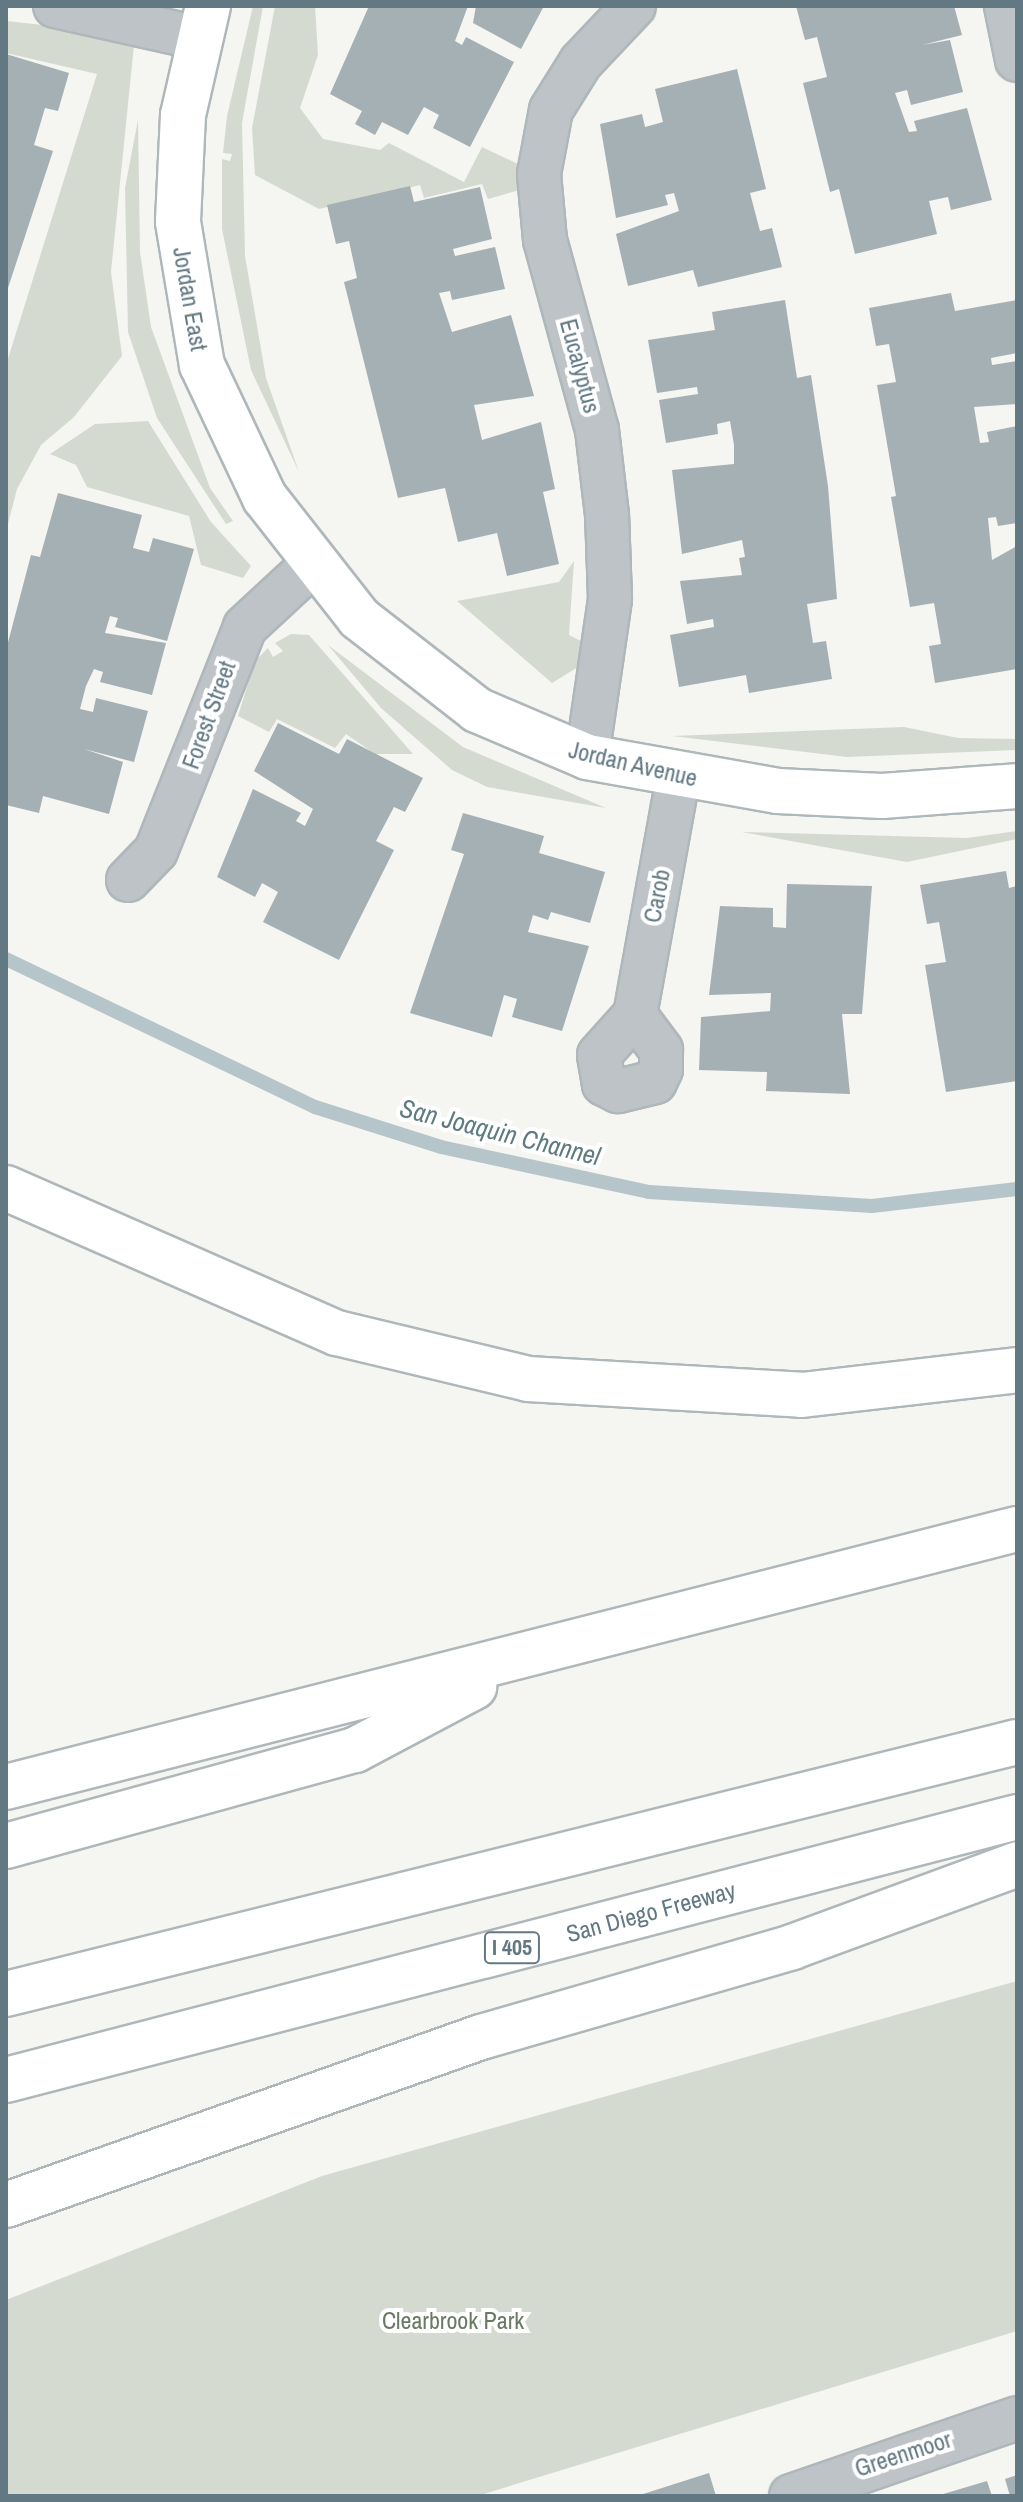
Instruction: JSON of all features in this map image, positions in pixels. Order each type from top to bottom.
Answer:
[{"type":"main road","name":"Jordan East","points":[[203,22],[178,207],[193,323],[228,430],[312,565]]},
{"type":"main road","name":"Jordan Avenue","points":[[312,565],[416,669],[477,710],[587,757],[678,778],[882,796],[1017,786]]},
{"type":"main road","points":[[6,1188],[337,1333],[515,1377],[622,1389],[802,1395],[1017,1370]]},
{"type":"main road","points":[[6,1787],[537,1654],[1017,1529]]},
{"type":"main road","points":[[6,1846],[355,1750],[537,1654]]},
{"type":"main road","points":[[6,1994],[1017,1742]]},
{"type":"main road","name":"San Diego Freeway","points":[[6,2080],[1017,1817]]},
{"type":"main road","points":[[6,2205],[481,2037],[792,1947],[1017,1864]]},
{"type":"street","points":[[55,6],[203,22]]},
{"type":"street","name":"Eucalyptus","points":[[587,757],[610,599],[607,515],[597,430],[545,240],[539,174],[551,110],[581,62],[634,6]]},
{"type":"street","points":[[1006,6],[1017,60]]},
{"type":"street","name":"Forest Street","points":[[128,880],[156,851],[245,627],[312,565]]},
{"type":"street","name":"Carob","points":[[635,1015],[678,778]]},
{"type":"street","name":"Greenmoor","points":[[791,2496],[1017,2418]]},
{"type":"green space","points":[[253,6],[263,6],[242,123],[245,256],[266,378],[299,472],[251,370],[222,229],[222,159],[230,161],[232,154],[223,153],[227,116]]},
{"type":"green space","points":[[275,6],[315,6],[318,55],[300,108],[323,139],[380,150],[389,143],[464,182],[482,147],[522,166],[523,189],[488,199],[482,184],[424,198],[420,185],[319,209],[255,175],[252,128]]},
{"type":"green space","points":[[6,21],[135,35],[111,272],[122,356],[74,417],[41,445],[17,489],[6,532],[6,365],[97,74],[6,53]]},
{"type":"green space","points":[[138,120],[140,252],[151,327],[210,488],[233,521],[226,524],[157,418],[128,332],[125,188]]},
{"type":"green space","points":[[148,421],[211,522],[251,566],[243,578],[201,565],[189,516],[87,487],[76,465],[50,454],[95,424]]},
{"type":"green space","points":[[574,561],[569,635],[587,644],[578,667],[552,683],[457,601],[559,582]]},
{"type":"green space","points":[[291,634],[309,635],[413,754],[375,754],[346,734],[335,748],[277,719],[269,732],[238,716],[255,661],[268,648],[273,657],[283,651],[275,643]]},
{"type":"green space","points":[[328,645],[463,747],[606,808],[487,787],[452,770],[381,708]]},
{"type":"green space","points":[[904,727],[958,738],[1017,739],[1017,750],[847,757],[672,736]]},
{"type":"green space","points":[[1017,831],[1017,839],[907,862],[742,832],[967,838]]},
{"type":"green space","name":"Clearbrook Park","points":[[1017,1981],[1017,2331],[477,2496],[6,2496],[6,2300],[322,2176]]},
{"type":"building","points":[[369,6],[468,6],[455,41],[462,45],[466,37],[514,62],[470,147],[433,128],[439,115],[424,107],[408,135],[382,122],[375,135],[355,124],[362,111],[330,94]]},
{"type":"building","points":[[476,6],[544,6],[521,49],[473,23]]},
{"type":"building","points":[[796,6],[954,6],[962,35],[922,45],[950,40],[963,92],[911,105],[907,90],[895,93],[909,132],[917,131],[914,121],[967,108],[992,200],[951,210],[948,197],[929,201],[937,234],[855,254],[839,189],[830,192],[803,83],[827,77],[817,37],[805,40]]},
{"type":"building","points":[[6,54],[69,73],[58,111],[45,108],[34,145],[53,151],[7,291]]},
{"type":"building","points":[[737,69],[766,189],[750,193],[760,231],[772,228],[782,267],[698,287],[693,270],[628,286],[616,234],[679,211],[674,193],[665,195],[668,205],[616,218],[600,124],[642,114],[645,127],[663,122],[655,89]]},
{"type":"building","points":[[410,186],[414,202],[480,187],[492,239],[453,249],[455,256],[495,247],[505,289],[452,300],[450,291],[439,293],[452,332],[511,315],[534,396],[474,405],[482,440],[541,422],[555,489],[543,492],[559,564],[507,576],[497,533],[458,542],[445,488],[398,498],[344,282],[357,278],[349,241],[336,244],[327,205]]},
{"type":"building","points":[[951,293],[955,311],[1017,300],[1017,353],[991,358],[992,365],[1017,361],[1017,404],[974,407],[980,443],[989,442],[987,432],[1017,426],[1017,523],[998,526],[996,517],[988,518],[992,560],[1017,546],[1017,669],[935,683],[929,646],[941,644],[934,603],[910,607],[891,497],[896,496],[877,385],[896,382],[889,344],[876,346],[869,308]]},
{"type":"building","points":[[785,300],[797,378],[811,375],[828,486],[837,599],[807,604],[813,643],[826,641],[832,679],[749,693],[746,675],[679,687],[670,635],[714,627],[713,619],[687,624],[680,581],[742,575],[739,558],[745,557],[742,540],[682,554],[672,470],[734,464],[734,445],[730,421],[717,424],[718,434],[666,443],[659,400],[698,394],[697,387],[657,393],[648,340],[715,330],[712,312]]},
{"type":"building","points":[[58,493],[142,515],[133,548],[149,552],[153,538],[194,549],[167,641],[115,627],[118,618],[110,616],[105,633],[166,643],[152,695],[100,682],[103,672],[94,669],[86,686],[80,709],[93,712],[96,698],[148,711],[134,762],[84,749],[123,762],[109,814],[43,796],[39,813],[6,805],[6,650],[31,555],[40,557]]},
{"type":"building","points":[[278,723],[339,754],[347,739],[423,778],[405,812],[394,807],[376,841],[394,850],[339,960],[263,922],[278,892],[262,883],[255,897],[217,877],[253,789],[301,813],[296,821],[305,826],[313,809],[254,771]]},
{"type":"building","points":[[463,813],[544,836],[539,853],[605,872],[590,923],[551,912],[548,920],[533,915],[528,932],[589,946],[562,1031],[512,1017],[517,999],[504,995],[492,1037],[410,1013],[464,854],[451,850]]},
{"type":"building","points":[[1006,871],[1009,888],[1017,886],[1017,1081],[946,1092],[925,965],[946,962],[939,922],[927,924],[920,885]]},
{"type":"building","points":[[787,884],[872,886],[862,1014],[842,1014],[850,1094],[766,1091],[767,1072],[699,1070],[701,1017],[770,1011],[771,993],[709,995],[720,906],[773,908],[773,927],[786,928]]},
{"type":"building","points":[[709,2473],[716,2496],[640,2496],[640,2495]]},
{"type":"building","points":[[1017,2475],[1017,2496],[1010,2496],[1005,2479]]},
{"type":"building","points":[[987,2481],[992,2496],[940,2496],[940,2495]]},
{"type":"waterway","name":"San Joaquin Channel","points":[[6,959],[315,1107],[441,1147],[649,1192],[872,1206],[1017,1189]]}]
